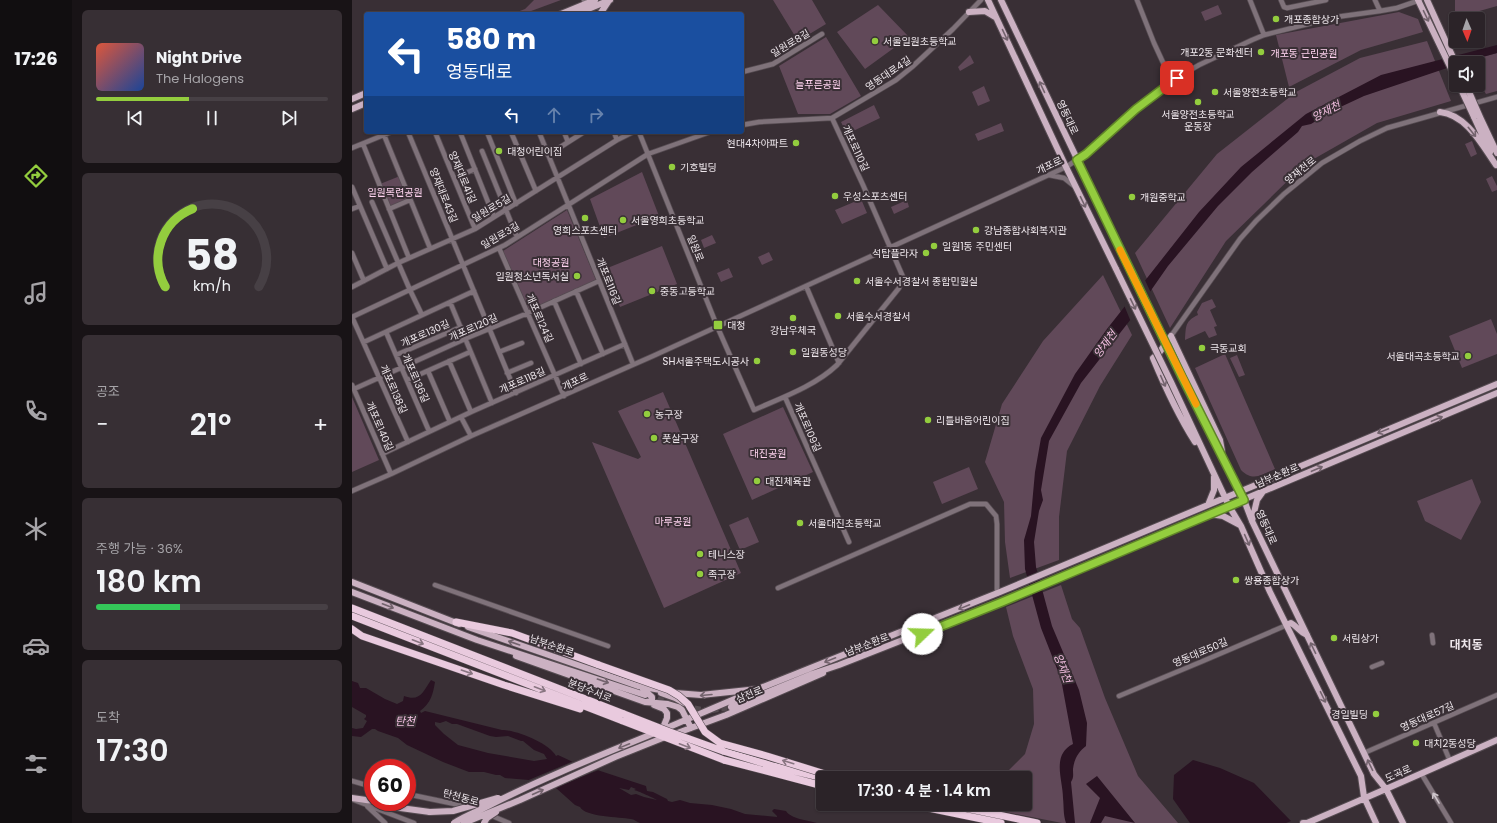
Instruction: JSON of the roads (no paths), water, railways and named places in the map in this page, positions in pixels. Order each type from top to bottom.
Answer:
[{"type":"highway","name":"분당수서로","points":[[352,608],[370,619],[724,760],[816,784]]},
{"type":"highway","name":"분당수서로","points":[[352,616],[370,619],[723,751],[816,776]]},
{"type":"highway","points":[[456,622],[512,633],[669,690],[688,704],[705,732],[720,743],[816,771]]},
{"type":"highway","points":[[352,629],[362,636],[504,685],[623,721]]},
{"type":"highway","points":[[943,811],[1001,823]]},
{"type":"highway","points":[[980,811],[1037,823]]},
{"type":"main road","points":[[586,7],[594,0]]},
{"type":"main road","points":[[568,12],[610,0]]},
{"type":"main road","points":[[601,12],[610,0]]},
{"type":"main road","points":[[988,0],[1066,167],[1171,382],[1229,506],[1241,526],[1270,592],[1361,776],[1364,797],[1376,823]]},
{"type":"main road","name":"영동대로","points":[[1001,0],[1182,377],[1244,500],[1252,521],[1374,774],[1386,789],[1403,823]]},
{"type":"main road","points":[[1419,0],[1449,64]]},
{"type":"main road","points":[[1427,0],[1452,56]]},
{"type":"main road","points":[[969,12],[985,11],[996,18]]},
{"type":"main road","points":[[1463,92],[1497,153]]},
{"type":"main road","points":[[1468,92],[1497,166]]},
{"type":"main road","points":[[352,99],[364,94]]},
{"type":"main road","points":[[352,109],[364,104]]},
{"type":"main road","points":[[1440,112],[1450,114],[1461,120],[1473,133],[1497,166]]},
{"type":"main road","points":[[1208,462],[1185,425],[1166,390],[1153,358],[1159,353],[1171,336],[1220,440],[1224,459]]},
{"type":"main road","name":"남부순환로","points":[[352,582],[456,622],[638,686],[684,694],[701,695],[758,689],[998,593],[1497,384]]},
{"type":"main road","name":"남부순환로","points":[[731,708],[812,674],[1002,602],[1497,393]]},
{"type":"main road","points":[[1208,505],[1214,490],[1214,474]]},
{"type":"main road","points":[[1252,521],[1257,500],[1263,492]]},
{"type":"main road","points":[[1208,514],[1223,516],[1241,526]]},
{"type":"main road","name":"남부순환로","points":[[352,592],[477,640],[645,695]]},
{"type":"main road","points":[[1287,625],[1291,623],[1296,625],[1300,632],[1307,635]]},
{"type":"main road","points":[[477,640],[533,663],[667,711],[667,718],[661,731]]},
{"type":"main road","name":"삼전로","points":[[520,800],[615,757],[813,679],[839,665]]},
{"type":"main road","points":[[638,686],[652,697],[651,702],[645,702]]},
{"type":"main road","points":[[638,686],[675,698],[686,705],[698,725]]},
{"type":"main road","name":"삼전로","points":[[514,792],[758,689]]},
{"type":"main road","points":[[645,702],[668,704],[678,707],[682,710],[691,728]]},
{"type":"main road","name":"도곡로","points":[[1303,823],[1318,821],[1364,797],[1421,774],[1497,740]]},
{"type":"main road","points":[[416,810],[430,812],[453,811],[514,792]]},
{"type":"main road","points":[[454,823],[464,816],[490,805],[514,792]]},
{"type":"main road","points":[[352,798],[364,800]]},
{"type":"main road","points":[[464,823],[520,800]]},
{"type":"main road","points":[[484,823],[496,811],[520,800]]},
{"type":"street","name":"영동대로4길","points":[[832,118],[896,80],[923,59],[981,0]]},
{"type":"street","points":[[1137,0],[1154,44],[1172,82]]},
{"type":"street","points":[[1250,0],[1264,35]]},
{"type":"street","points":[[1281,0],[1284,7],[1287,8],[1326,0]]},
{"type":"street","points":[[1375,0],[1380,11]]},
{"type":"street","name":"개포로","points":[[352,491],[1066,167],[1086,154],[1136,109],[1198,65],[1264,35],[1336,17],[1380,11],[1419,0]]},
{"type":"street","name":"일원로8길","points":[[744,71],[773,64],[822,34]]},
{"type":"street","name":"양재천로","points":[[1171,336],[1240,239],[1256,221],[1307,174],[1336,154],[1387,128],[1497,96]]},
{"type":"street","name":"개포로110길","points":[[744,125],[759,122],[832,118],[863,184],[890,248]]},
{"type":"street","name":"양재대로43길","points":[[409,134],[516,393]]},
{"type":"street","name":"양재대로41길","points":[[436,134],[475,229]]},
{"type":"street","points":[[461,134],[494,218]]},
{"type":"street","points":[[487,134],[516,204]]},
{"type":"street","points":[[512,134],[536,191]]},
{"type":"street","name":"개포로116길","points":[[540,134],[633,364]]},
{"type":"street","points":[[565,134],[568,142]]},
{"type":"street","points":[[548,154],[581,134]]},
{"type":"street","points":[[615,134],[617,140]]},
{"type":"street","name":"일원로5길","points":[[352,287],[398,263],[475,229],[557,177],[629,134]]},
{"type":"street","name":"일원로","points":[[640,134],[717,326],[754,410],[785,397]]},
{"type":"street","points":[[648,154],[704,134]]},
{"type":"street","points":[[352,148],[384,135],[430,248]]},
{"type":"street","points":[[362,144],[409,258]]},
{"type":"street","points":[[482,151],[505,211],[517,237]]},
{"type":"street","name":"일원로3길","points":[[352,317],[499,248],[648,154]]},
{"type":"street","points":[[454,178],[475,169]]},
{"type":"street","points":[[1049,175],[1068,180],[1077,189]]},
{"type":"street","points":[[352,187],[354,196],[360,206],[387,269]]},
{"type":"street","points":[[389,208],[410,200]]},
{"type":"street","points":[[372,202],[422,315]]},
{"type":"street","points":[[352,209],[360,206]]},
{"type":"street","name":"개포로124길","points":[[499,248],[564,396]]},
{"type":"street","name":"개포로109길","points":[[849,542],[785,397],[827,375],[839,363],[899,288],[903,277],[890,248]]},
{"type":"street","points":[[352,253],[364,281]]},
{"type":"street","name":"개포로120길","points":[[353,387],[379,378],[599,281]]},
{"type":"street","points":[[806,286],[839,363]]},
{"type":"street","points":[[364,342],[474,291]]},
{"type":"street","points":[[576,291],[603,354]]},
{"type":"street","points":[[554,301],[580,364]]},
{"type":"street","name":"개포로130길","points":[[450,302],[492,403]]},
{"type":"street","name":"개포로138길","points":[[352,317],[408,442]]},
{"type":"street","name":"개포로130길","points":[[396,356],[461,327]]},
{"type":"street","name":"개포로136길","points":[[386,332],[429,431]]},
{"type":"street","points":[[499,352],[522,343]]},
{"type":"street","name":"개포로118길","points":[[382,454],[429,431],[625,344]]},
{"type":"street","points":[[407,380],[470,352]]},
{"type":"street","points":[[449,361],[471,412]]},
{"type":"street","points":[[508,373],[531,363]]},
{"type":"street","points":[[428,371],[450,422]]},
{"type":"street","name":"개포로140길","points":[[353,387],[391,474]]},
{"type":"street","points":[[461,417],[471,436]]},
{"type":"street","points":[[778,588],[970,504],[986,504],[996,516],[998,593]]},
{"type":"street","points":[[435,585],[608,646]]},
{"type":"street","name":"영동대로50길","points":[[1119,696],[1287,625]]},
{"type":"street","points":[[1432,635],[1432,643]]},
{"type":"street","points":[[1372,667],[1382,664]]},
{"type":"street","name":"영동대로57길","points":[[1364,753],[1497,695]]},
{"type":"street","points":[[1434,722],[1450,760]]},
{"type":"street","points":[[1421,774],[1451,823]]},
{"type":"street","points":[[352,781],[364,784]]},
{"type":"street","name":"탄천동로","points":[[416,796],[455,804],[488,814],[509,823]]},
{"type":"street","points":[[352,798],[364,804]]},
{"type":"street","points":[[372,811],[385,823]]},
{"type":"street","points":[[382,811],[414,823]]},
{"type":"water","points":[[1497,45],[1497,53],[1485,56],[1454,56]]},
{"type":"water","name":"양재천","points":[[1449,57],[1449,67],[1364,96],[1334,110],[1311,124],[1302,126],[1298,132],[1252,172],[1218,206],[1168,266],[1131,319],[1081,383],[1049,441],[1041,490],[1043,500],[1039,511],[1034,542],[1036,567],[1052,626],[1079,690],[1087,723],[1086,746],[1081,750],[1076,759],[1071,782],[1075,823],[1066,823],[1060,776],[1060,761],[1066,749],[1073,744],[1061,679],[1041,628],[1025,569],[1024,540],[1031,516],[1035,472],[1041,438],[1075,374],[1107,329],[1199,212],[1241,167],[1306,114],[1381,75]]},
{"type":"water","name":"탄천","points":[[431,680],[435,682],[431,698],[427,705],[420,711],[421,713],[425,711],[515,732],[532,738],[547,746],[556,756],[558,755],[573,762],[646,786],[647,791],[653,792],[667,799],[668,801],[672,802],[680,800],[690,803],[712,805],[731,809],[745,814],[777,817],[772,811],[774,809],[786,811],[795,818],[817,823],[640,823],[632,819],[595,815],[575,805],[556,788],[529,780],[505,778],[500,775],[484,772],[469,772],[443,762],[407,745],[398,738],[375,729],[372,729],[361,737],[352,736],[352,728],[363,728],[367,721],[364,719],[366,715],[352,707],[352,681],[358,683],[360,688],[366,688],[397,704],[403,701],[404,696],[414,698],[420,695]],"holes":[[[446,721],[490,736],[508,736],[523,741],[534,750],[544,754],[547,759],[534,761],[488,753],[458,745],[435,725],[435,722],[440,723]],[[631,787],[636,789],[634,790],[657,800],[636,794],[631,795],[619,788],[629,790]]]},
{"type":"water","points":[[1193,760],[1220,768],[1254,783],[1291,821],[1286,823],[1190,823],[1173,799],[1174,775]]},
{"type":"water","points":[[1097,776],[1135,823],[1105,816],[1101,823],[1090,823],[1100,798],[1086,784]]},
{"type":"tunnel","points":[[649,696],[668,703]]},
{"type":"tunnel","points":[[677,705],[707,711],[731,707]]},
{"type":"place","name":"개포종합상가","points":[[1276,19]]},
{"type":"place","name":"서울일원초등학교","points":[[875,41]]},
{"type":"place","name":"개포2동 문화센터","points":[[1261,52]]},
{"type":"place","name":"서울양전초등학교","points":[[1215,92]]},
{"type":"place","name":"서울양전초등학교 운동장","points":[[1198,102]]},
{"type":"place","name":"현대4차아파트","points":[[796,143]]},
{"type":"place","name":"대청어린이집","points":[[499,151]]},
{"type":"place","name":"기호빌딩","points":[[672,167]]},
{"type":"place","name":"우성스포츠센터","points":[[835,196]]},
{"type":"place","name":"개원중학교","points":[[1132,197]]},
{"type":"place","name":"영희스포츠센터","points":[[585,218]]},
{"type":"place","name":"서울영희초등학교","points":[[623,220]]},
{"type":"place","name":"강남종합사회복지관","points":[[976,230]]},
{"type":"place","name":"일원1동 주민센터","points":[[934,246]]},
{"type":"place","name":"석탑플라자","points":[[926,253]]},
{"type":"place","name":"일원청소년독서실","points":[[577,276]]},
{"type":"place","name":"서울수서경찰서 종합민원실","points":[[857,281]]},
{"type":"place","name":"중동고등학교","points":[[652,291]]},
{"type":"place","name":"서울수서경찰서","points":[[838,316]]},
{"type":"place","name":"강남우체국","points":[[793,318]]},
{"type":"place","name":"대청","points":[[718,325]]},
{"type":"place","name":"극동교회","points":[[1202,348]]},
{"type":"place","name":"일원동성당","points":[[793,352]]},
{"type":"place","name":"서울대곡초등학교","points":[[1468,356]]},
{"type":"place","name":"SH서울주택도시공사","points":[[757,361]]},
{"type":"place","name":"농구장","points":[[647,414]]},
{"type":"place","name":"리틀바움어린이집","points":[[928,420]]},
{"type":"place","name":"풋살구장","points":[[654,438]]},
{"type":"place","name":"대진체육관","points":[[757,481]]},
{"type":"place","name":"서울대진초등학교","points":[[800,523]]},
{"type":"place","name":"테니스장","points":[[700,554]]},
{"type":"place","name":"족구장","points":[[700,574]]},
{"type":"place","name":"쌍용종합상가","points":[[1236,580]]},
{"type":"place","name":"서림상가","points":[[1334,638]]},
{"type":"place","name":"경일빌딩","points":[[1376,714]]},
{"type":"place","name":"대치2동성당","points":[[1416,743]]},
{"type":"district","name":"대치동","points":[[1466,645]]},
{"type":"park label","name":"개포동 근린공원","points":[[1304,53]]},
{"type":"park label","name":"늘푸른공원","points":[[818,84]]},
{"type":"park label","name":"일원목련공원","points":[[395,192]]},
{"type":"park label","name":"대청공원","points":[[551,262]]},
{"type":"park label","name":"대진공원","points":[[768,453]]},
{"type":"park label","name":"마루공원","points":[[673,521]]}]
